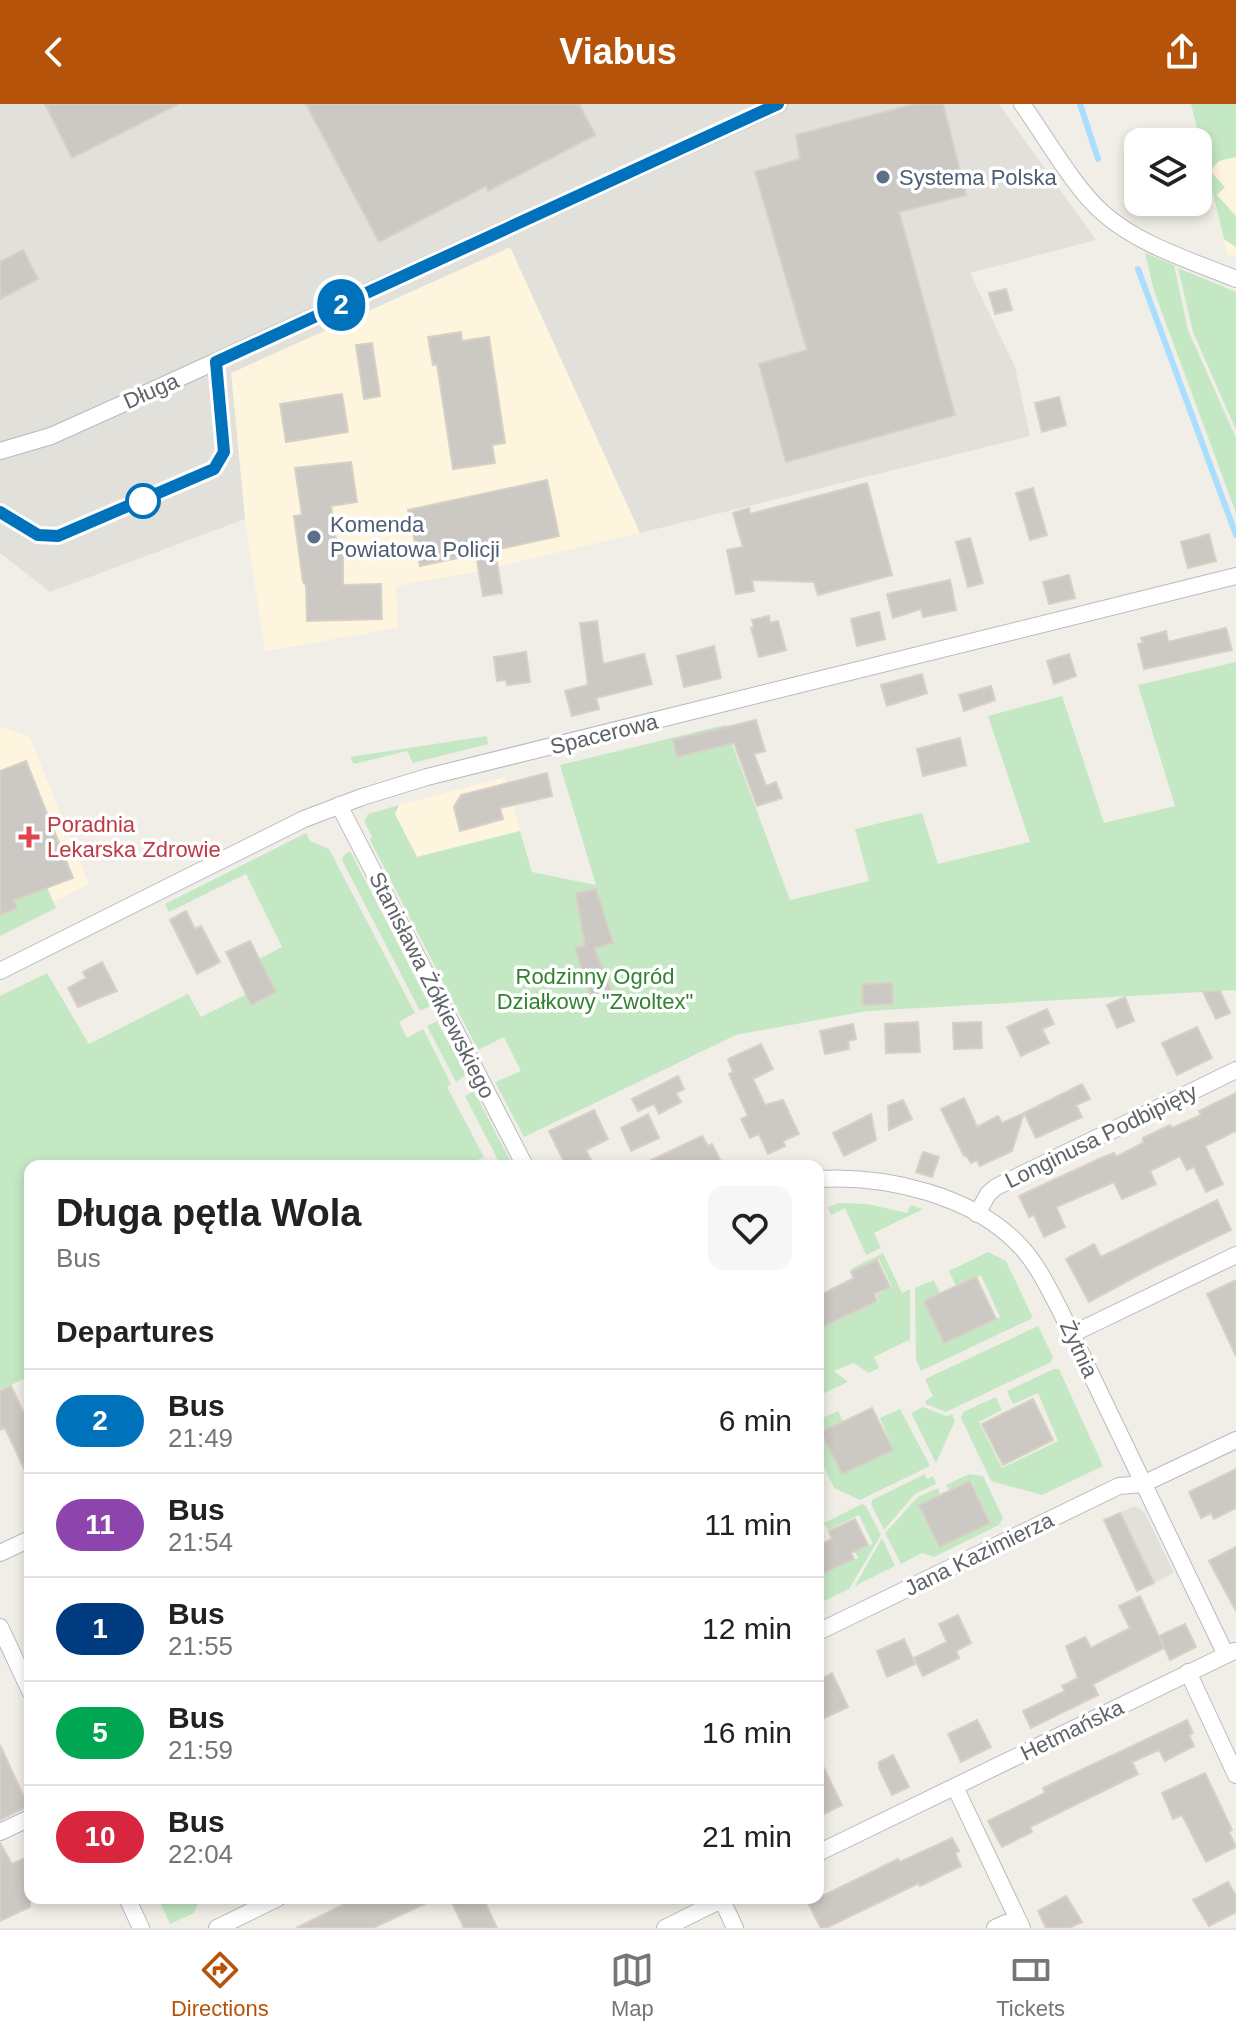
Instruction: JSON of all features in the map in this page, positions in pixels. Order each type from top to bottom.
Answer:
[{"type":"street","name":"Długa","points":[[0,451],[51,436],[779,104]]},
{"type":"street","points":[[1022,104],[1104,214],[1150,242],[1236,279]]},
{"type":"street","name":"Spacerowa","points":[[0,971],[304,819],[339,805],[427,777],[1236,576]]},
{"type":"street","name":"Stanisława Żółkiewskiego","points":[[339,805],[522,1160]]},
{"type":"street","name":"Longinusa Podbipięty","points":[[977,1214],[988,1194],[996,1187],[1236,1070]]},
{"type":"street","name":"Żytnia","points":[[824,1179],[879,1180],[919,1189],[1000,1227],[1022,1248],[1042,1276],[1143,1484],[1231,1652]]},
{"type":"street","points":[[1072,1334],[1236,1255]]},
{"type":"street","name":"Jana Kazimierza","points":[[824,1629],[1119,1486],[1143,1484],[1236,1440]]},
{"type":"street","points":[[0,1553],[24,1542]]},
{"type":"street","points":[[0,1627],[24,1678]]},
{"type":"street","name":"Hetmańska","points":[[824,1850],[1231,1652]]},
{"type":"street","points":[[1188,1672],[1236,1775]]},
{"type":"street","points":[[955,1787],[1020,1923],[995,1928]]},
{"type":"street","points":[[0,1832],[24,1821]]},
{"type":"street","points":[[130,1904],[141,1928]]},
{"type":"street","points":[[217,1928],[266,1904]]},
{"type":"street","points":[[665,1928],[714,1904]]},
{"type":"street","points":[[726,1904],[735,1928]]},
{"type":"shaded area","points":[[0,104],[999,104],[1096,240],[970,273],[1015,367],[1030,436],[640,533],[510,247],[231,373],[245,519],[50,592],[0,553]]},
{"type":"shaded area","points":[[1191,104],[1236,104],[1236,256],[1227,253],[1212,191],[1212,128],[1197,128]]},
{"type":"shaded area","points":[[511,247],[640,533],[470,573],[396,586],[398,628],[265,651],[245,519],[231,373]]},
{"type":"shaded area","name":"Poradnia Lekarska Zdrowie","points":[[0,727],[29,736],[89,884],[0,929]]},
{"type":"shaded area","points":[[506,777],[520,831],[416,857],[395,814],[399,805]]},
{"type":"shaded area","points":[[1132,1507],[1145,1513],[1174,1573],[1137,1591],[1104,1520]]},
{"type":"green space","points":[[1191,104],[1236,104],[1236,157],[1219,161],[1212,169],[1212,128],[1197,128]]},
{"type":"green space","points":[[1212,173],[1225,187],[1217,195],[1236,216],[1236,247],[1224,239],[1212,190]]},
{"type":"green space","points":[[1145,253],[1174,265],[1188,330],[1236,438],[1236,513],[1154,291]]},
{"type":"green space","points":[[1178,268],[1236,292],[1236,430],[1193,332]]},
{"type":"green space","name":"Rodzinny Ogród Działkowy \"Zwoltex\"","points":[[1236,662],[1236,990],[867,1011],[736,1035],[524,1137],[495,1082],[521,1071],[504,1037],[478,1050],[370,840],[372,837],[364,821],[368,814],[399,805],[395,814],[417,857],[520,831],[532,872],[596,885],[560,765],[725,725],[790,900],[869,881],[855,829],[922,813],[938,864],[1030,842],[988,716],[1062,696],[1104,823],[1175,806],[1138,685]]},
{"type":"green space","points":[[487,736],[488,744],[413,763],[407,751],[354,764],[350,757]]},
{"type":"green space","points":[[306,833],[310,841],[329,849],[415,1013],[399,1022],[407,1038],[423,1029],[451,1084],[447,1087],[484,1157],[477,1160],[24,1160],[24,1379],[0,1390],[0,996],[47,973],[89,1044],[188,994],[201,1017],[271,982],[259,959],[282,947],[246,874],[169,912],[165,904]]},
{"type":"green space","points":[[350,851],[430,1006],[420,1011],[342,860]]},
{"type":"green space","points":[[47,887],[56,908],[0,936],[0,915],[17,908],[14,900]]},
{"type":"green space","points":[[437,1021],[466,1075],[456,1082],[427,1026]]},
{"type":"green space","points":[[474,1091],[510,1160],[498,1160],[465,1096]]},
{"type":"green space","points":[[839,1203],[867,1204],[907,1213],[911,1205],[923,1209],[874,1233],[881,1248],[866,1255],[845,1208],[831,1215],[828,1207]]},
{"type":"green space","points":[[988,1252],[1006,1261],[1033,1318],[921,1371],[916,1360],[915,1288],[934,1280],[940,1293],[924,1301],[944,1344],[1000,1317],[981,1275],[956,1286],[949,1271]]},
{"type":"green space","points":[[883,1253],[902,1293],[910,1289],[910,1343],[909,1340],[874,1357],[879,1368],[869,1373],[854,1363],[834,1371],[848,1382],[824,1393],[824,1327],[879,1301],[876,1295],[892,1287],[879,1259],[851,1269]]},
{"type":"green space","points":[[1038,1326],[1053,1357],[1051,1362],[946,1412],[926,1404],[925,1401],[933,1396],[925,1379]]},
{"type":"green space","points":[[1059,1369],[1103,1466],[1042,1495],[991,1481],[961,1418],[963,1412],[996,1397],[1002,1410],[979,1422],[1002,1468],[1058,1441],[1038,1393],[1013,1404],[1007,1391]]},
{"type":"green space","points":[[923,1407],[946,1416],[952,1414],[955,1421],[936,1463],[911,1413]]},
{"type":"green space","points":[[900,1409],[930,1466],[860,1500],[834,1488],[824,1467],[824,1437],[841,1473],[893,1449],[880,1418]]},
{"type":"green space","points":[[838,1411],[843,1421],[824,1430],[824,1417]]},
{"type":"green space","points":[[925,1474],[927,1479],[933,1476],[936,1484],[915,1494],[884,1530],[871,1504],[872,1500]]},
{"type":"green space","points":[[969,1474],[983,1476],[1003,1518],[999,1525],[934,1557],[922,1553],[901,1564],[885,1533],[918,1497],[938,1488],[940,1494],[918,1505],[938,1548],[991,1523],[971,1480],[949,1490],[946,1485]]},
{"type":"green space","points":[[862,1504],[881,1535],[849,1589],[824,1601],[824,1574],[858,1558],[855,1552],[873,1544],[859,1515],[828,1530],[824,1523]]},
{"type":"green space","points":[[882,1538],[895,1566],[855,1586]]},
{"type":"green space","points":[[161,1904],[198,1904],[194,1913],[170,1924]]},
{"type":"building","points":[[45,104],[178,104],[72,158]]},
{"type":"building","points":[[306,104],[579,104],[595,135],[488,191],[486,186],[379,242]]},
{"type":"building","points":[[915,104],[943,104],[966,195],[899,212],[955,415],[786,462],[759,364],[807,350],[755,172],[800,159],[796,135]]},
{"type":"building","points":[[23,250],[38,279],[0,299],[0,262]]},
{"type":"building","points":[[1006,289],[1012,310],[995,314],[989,293]]},
{"type":"building","points":[[461,332],[462,341],[489,337],[505,443],[492,445],[495,463],[453,469],[437,364],[433,365],[428,337]]},
{"type":"building","points":[[372,343],[380,396],[364,399],[356,345]]},
{"type":"building","points":[[342,394],[348,432],[286,442],[280,404]]},
{"type":"building","points":[[1059,397],[1066,425],[1042,432],[1035,403]]},
{"type":"building","name":"Komenda Powiatowa Policji","points":[[351,462],[357,502],[331,506],[338,553],[343,552],[343,585],[381,584],[382,619],[307,621],[306,585],[303,582],[294,516],[302,515],[295,468]]},
{"type":"building","points":[[547,480],[559,536],[495,550],[502,593],[483,596],[476,554],[420,566],[408,510]]},
{"type":"building","points":[[867,483],[892,575],[818,595],[814,582],[752,580],[754,591],[736,594],[727,550],[743,547],[733,513],[749,508],[750,514]]},
{"type":"building","points":[[1033,488],[1047,535],[1030,540],[1016,493]]},
{"type":"building","points":[[1209,534],[1216,561],[1188,568],[1181,542]]},
{"type":"building","points":[[970,538],[983,583],[968,587],[956,542]]},
{"type":"building","points":[[1069,575],[1075,598],[1049,604],[1043,582]]},
{"type":"building","points":[[950,580],[956,610],[923,617],[921,609],[893,618],[887,594]]},
{"type":"building","points":[[879,612],[885,639],[857,646],[851,619]]},
{"type":"building","points":[[769,616],[770,623],[778,621],[786,650],[759,657],[751,628],[754,627],[752,620]]},
{"type":"building","points":[[597,621],[603,664],[644,654],[652,684],[596,698],[599,709],[572,716],[565,691],[588,685],[580,623]]},
{"type":"building","points":[[1226,628],[1232,650],[1144,669],[1138,644],[1143,643],[1141,638],[1166,631],[1168,642]]},
{"type":"building","points":[[714,646],[721,678],[684,687],[677,656]]},
{"type":"building","points":[[526,652],[530,682],[507,685],[506,680],[497,681],[494,657]]},
{"type":"building","points":[[1069,654],[1076,676],[1054,684],[1047,661]]},
{"type":"building","points":[[922,674],[927,693],[887,706],[881,685]]},
{"type":"building","points":[[991,686],[995,700],[964,711],[959,695]]},
{"type":"building","points":[[756,720],[765,751],[754,754],[766,786],[776,782],[782,798],[757,806],[734,743],[677,757],[673,740]]},
{"type":"building","points":[[960,738],[966,765],[923,776],[917,749]]},
{"type":"building","name":"Poradnia Lekarska Zdrowie","points":[[26,761],[73,878],[14,900],[17,908],[0,915],[0,771]]},
{"type":"building","points":[[547,773],[552,796],[500,808],[503,819],[460,831],[454,807],[461,795]]},
{"type":"building","points":[[596,889],[613,943],[594,948],[612,991],[592,999],[575,948],[585,945],[576,893]]},
{"type":"building","points":[[186,911],[195,929],[201,926],[220,962],[197,974],[170,920]]},
{"type":"building","points":[[250,941],[276,992],[251,1005],[226,952]]},
{"type":"building","points":[[102,962],[117,991],[78,1007],[68,988],[86,978],[83,972]]},
{"type":"building","points":[[892,983],[893,1004],[863,1005],[862,984]]},
{"type":"building","points":[[1220,991],[1230,1013],[1216,1019],[1203,992]]},
{"type":"building","points":[[1125,997],[1134,1021],[1117,1028],[1107,1005]]},
{"type":"building","points":[[1047,1009],[1054,1024],[1042,1029],[1049,1043],[1021,1056],[1007,1027]]},
{"type":"building","points":[[918,1022],[920,1052],[886,1053],[885,1024]]},
{"type":"building","points":[[981,1022],[982,1048],[954,1049],[953,1023]]},
{"type":"building","points":[[853,1024],[856,1039],[848,1041],[849,1049],[825,1054],[820,1031]]},
{"type":"building","points":[[1197,1027],[1212,1058],[1177,1075],[1162,1043]]},
{"type":"building","points":[[761,1044],[773,1069],[753,1079],[765,1105],[783,1100],[799,1134],[783,1141],[785,1146],[768,1154],[759,1134],[750,1138],[741,1119],[748,1116],[729,1074],[733,1072],[728,1059]]},
{"type":"building","points":[[678,1076],[684,1089],[676,1093],[681,1102],[659,1114],[654,1104],[638,1111],[632,1099]]},
{"type":"building","points":[[1082,1084],[1090,1099],[1076,1105],[1082,1117],[1036,1138],[1024,1113]]},
{"type":"building","points":[[1236,1093],[1236,1131],[1205,1146],[1223,1184],[1206,1192],[1194,1167],[1187,1170],[1180,1156],[1150,1171],[1156,1184],[1122,1199],[1114,1182],[1056,1207],[1065,1227],[1044,1237],[1034,1215],[1029,1217],[1019,1196],[1101,1158],[1114,1153],[1116,1157],[1143,1143],[1143,1138],[1201,1115],[1199,1111]]},
{"type":"building","points":[[964,1098],[977,1127],[998,1116],[1002,1123],[1024,1113],[1012,1151],[980,1166],[977,1160],[971,1163],[964,1156],[941,1109]]},
{"type":"building","points":[[903,1100],[912,1119],[889,1130],[888,1106]]},
{"type":"building","points":[[594,1110],[608,1139],[586,1150],[591,1160],[563,1160],[549,1131]]},
{"type":"building","points":[[648,1114],[659,1138],[631,1151],[621,1128]]},
{"type":"building","points":[[871,1114],[876,1140],[844,1156],[833,1133]]},
{"type":"building","points":[[702,1136],[708,1146],[712,1144],[720,1160],[652,1160]]},
{"type":"building","points":[[923,1152],[939,1157],[932,1177],[916,1172]]},
{"type":"building","points":[[1217,1200],[1231,1230],[1089,1302],[1066,1259],[1094,1244],[1101,1257]]},
{"type":"building","points":[[877,1260],[890,1287],[874,1294],[877,1301],[824,1326],[824,1293],[854,1278],[851,1272]]},
{"type":"building","points":[[976,1277],[996,1319],[944,1343],[924,1301]]},
{"type":"building","points":[[1236,1280],[1236,1356],[1207,1294]]},
{"type":"building","points":[[11,1386],[24,1413],[24,1468],[5,1428],[0,1430],[0,1391]]},
{"type":"building","points":[[1033,1399],[1053,1440],[1003,1465],[982,1424]]},
{"type":"building","points":[[872,1408],[893,1450],[842,1474],[824,1438],[824,1431]]},
{"type":"building","points":[[1236,1469],[1236,1508],[1214,1519],[1211,1513],[1201,1518],[1189,1492]]},
{"type":"building","points":[[970,1481],[990,1523],[939,1547],[919,1505]]},
{"type":"building","points":[[1120,1513],[1154,1583],[1137,1591],[1104,1520]]},
{"type":"building","points":[[855,1519],[868,1545],[851,1553],[854,1559],[824,1573],[824,1543],[832,1539],[829,1531]]},
{"type":"building","points":[[1236,1547],[1236,1611],[1209,1561]]},
{"type":"building","points":[[1140,1596],[1164,1648],[1093,1684],[1098,1695],[1031,1728],[1023,1711],[1065,1691],[1062,1686],[1078,1678],[1066,1646],[1085,1637],[1091,1648],[1130,1628],[1119,1606]]},
{"type":"building","points":[[958,1615],[971,1643],[956,1651],[959,1658],[923,1676],[914,1658],[947,1642],[939,1624]]},
{"type":"building","points":[[1185,1624],[1196,1647],[1170,1660],[1159,1636]]},
{"type":"building","points":[[904,1639],[915,1664],[887,1677],[877,1651]]},
{"type":"building","points":[[832,1673],[848,1707],[824,1718],[824,1677]]},
{"type":"building","points":[[977,1720],[991,1747],[961,1762],[948,1734]]},
{"type":"building","points":[[1187,1720],[1193,1733],[1189,1735],[1194,1746],[1165,1761],[1159,1750],[1132,1762],[1138,1774],[1030,1827],[1032,1832],[1002,1847],[988,1821],[1045,1793],[1043,1788]]},
{"type":"building","points":[[0,1745],[24,1797],[24,1808],[0,1820]]},
{"type":"building","points":[[893,1755],[909,1787],[892,1795],[879,1762]]},
{"type":"building","points":[[824,1768],[842,1805],[824,1814]]},
{"type":"building","points":[[1205,1773],[1232,1830],[1229,1832],[1236,1847],[1206,1862],[1182,1815],[1173,1819],[1162,1793]]},
{"type":"building","points":[[952,1838],[959,1851],[955,1853],[961,1866],[821,1928],[809,1904],[824,1904],[824,1895],[898,1859],[900,1862]]},
{"type":"building","points":[[0,1843],[12,1864],[24,1859],[24,1904],[30,1904],[30,1907],[0,1921]]},
{"type":"building","points":[[1228,1882],[1236,1896],[1236,1912],[1209,1926],[1193,1900]]},
{"type":"building","points":[[1066,1896],[1082,1922],[1069,1928],[1046,1928],[1038,1911]]},
{"type":"building","points":[[345,1904],[424,1904],[373,1928],[296,1928]]},
{"type":"building","points":[[453,1904],[486,1904],[497,1928],[464,1928]]},
{"type":"waterway","points":[[1080,104],[1098,159]]},
{"type":"waterway","points":[[1138,269],[1236,535]]},
{"type":"bus line","name":"2","points":[[0,512],[38,535],[58,536],[214,469],[224,452],[216,362],[778,104]]},
{"type":"place","name":"Systema Polska","points":[[883,177]]},
{"type":"place","name":"Komenda Powiatowa Policji","points":[[314,537]]},
{"type":"place","name":"Poradnia Lekarska Zdrowie","points":[[29,837]]}]
